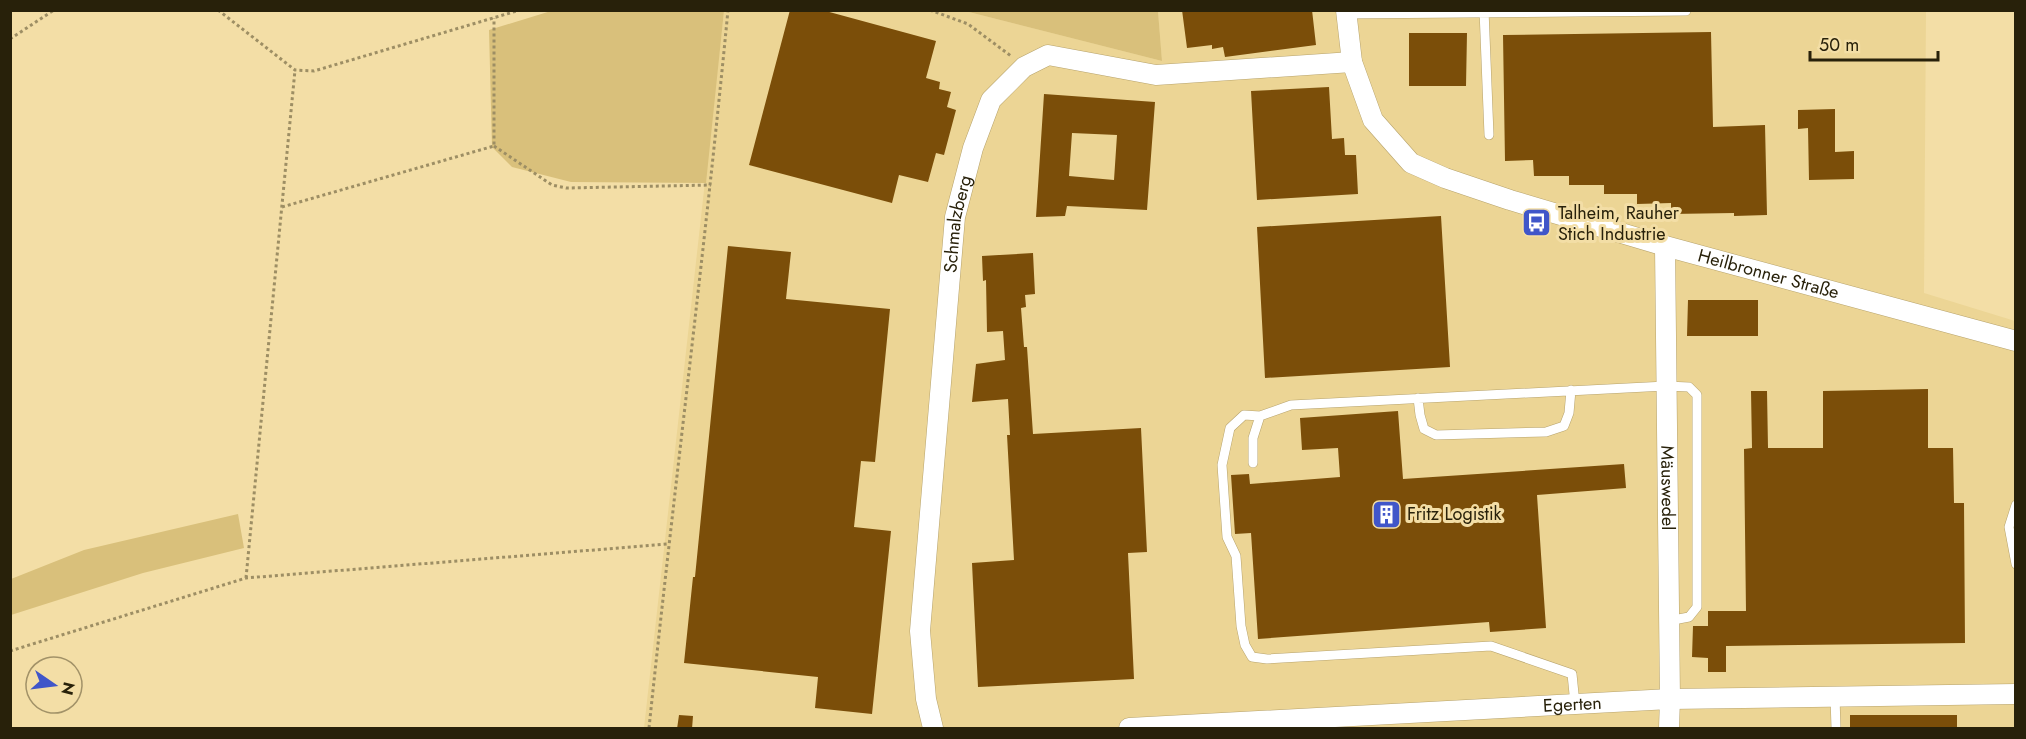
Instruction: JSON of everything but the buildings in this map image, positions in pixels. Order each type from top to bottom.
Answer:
[{"type":"street","name":"Heilbronner Straße","points":[[1346,12],[1352,62],[1373,120],[1411,162],[1445,178],[1510,200],[1665,246],[2016,340]]},
{"type":"street","name":"Schmalzberg","points":[[933,729],[926,699],[920,631],[955,217],[973,148],[991,100],[1024,67],[1048,55],[1156,75],[1352,62]]},
{"type":"street","name":"Mäuswedel","points":[[1665,246],[1669,729]]},
{"type":"street","name":"Egerten","points":[[1129,729],[1670,699],[2016,694]]},
{"type":"lane","points":[[1484,11],[1489,135]]},
{"type":"lane","points":[[1346,12],[1686,11]]},
{"type":"lane","points":[[1575,704],[1572,674],[1491,646],[1267,659],[1252,657],[1245,645],[1240,626],[1236,555],[1227,537],[1222,465],[1230,428],[1244,415],[1260,416],[1291,405],[1571,390],[1689,387],[1697,395],[1697,608],[1689,617],[1668,621]]},
{"type":"lane","points":[[1418,398],[1424,429],[1436,435],[1546,432],[1564,426],[1569,413],[1571,390]]},
{"type":"lane","points":[[1253,463],[1253,438],[1260,416]]},
{"type":"lane","points":[[2016,505],[2009,527],[2016,564]]},
{"type":"lane","points":[[1835,698],[1836,729]]},
{"type":"path","points":[[10,39],[54,10]]},
{"type":"path","points":[[218,10],[295,70],[315,71],[520,10]]},
{"type":"path","points":[[649,729],[668,544],[711,185],[728,10]]},
{"type":"path","points":[[930,10],[968,24],[995,42],[1024,67]]},
{"type":"path","points":[[494,18],[494,146]]},
{"type":"path","points":[[246,578],[295,70]]},
{"type":"path","points":[[282,207],[494,146],[552,185],[566,188],[711,185]]},
{"type":"path","points":[[10,651],[246,578],[668,544]]},
{"type":"shaded area","points":[[551,11],[724,11],[706,183],[571,182],[512,167],[492,147],[489,30]]},
{"type":"shaded area","points":[[724,11],[965,11],[1162,61],[1158,11],[1926,11],[1924,293],[2015,321],[2015,728],[644,728]]},
{"type":"shaded area","points":[[965,11],[1158,11],[1162,61]]},
{"type":"shaded area","points":[[238,514],[244,548],[143,573],[11,615],[11,579],[84,550]]},
{"type":"place","name":"Talheim, Rauher Stich Industrie","points":[[1537,223]]},
{"type":"place","name":"Fritz Logistik","points":[[1386,514]]}]
